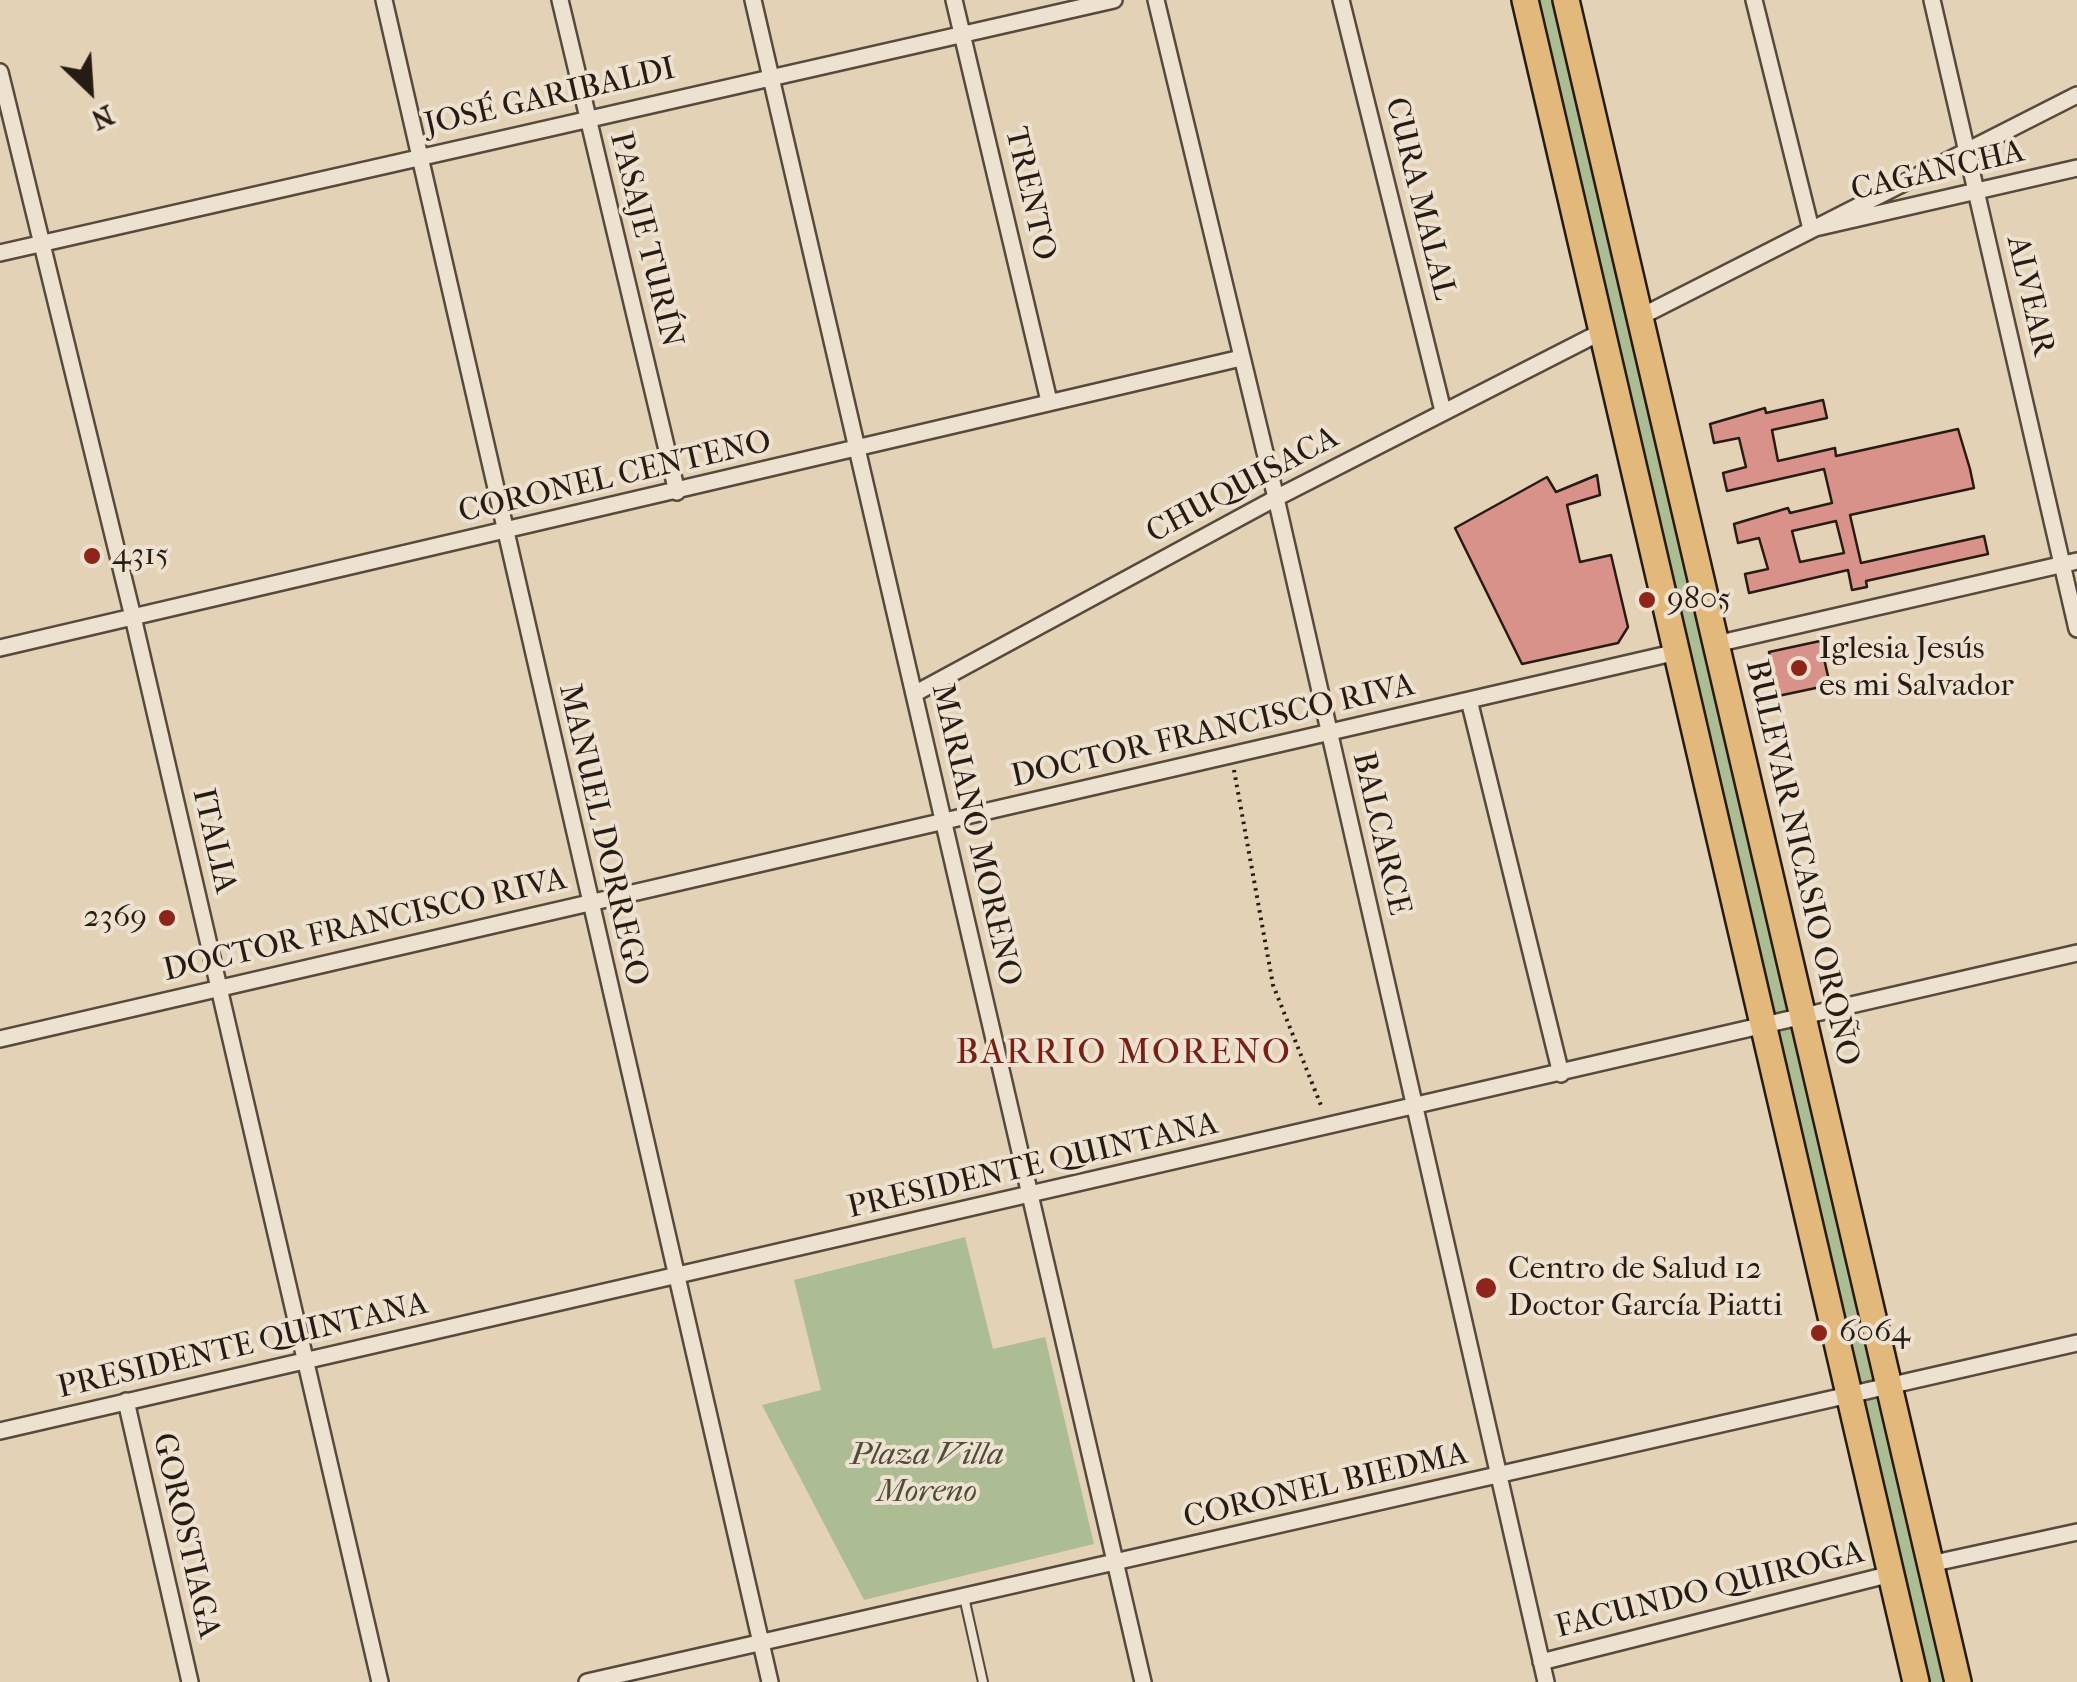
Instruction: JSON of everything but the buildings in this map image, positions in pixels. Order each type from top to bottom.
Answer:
[{"type":"main road","points":[[1526,0],[1916,1682]]},
{"type":"main road","name":"BULEVAR NICASIO OROÑO","points":[[1566,0],[1958,1682]]},
{"type":"street","name":"MANUEL DORREGO","points":[[384,0],[770,1682]]},
{"type":"street","name":"PASAJE TURÍN","points":[[560,0],[677,492]]},
{"type":"street","name":"MARIANO MORENO","points":[[752,0],[1143,1682]]},
{"type":"street","name":"TRENTO","points":[[954,0],[1050,402]]},
{"type":"street","name":"JOSÉ GARIBALDI","points":[[0,253],[962,31],[1114,0]]},
{"type":"street","name":"BALCARCE","points":[[1156,0],[1276,498],[1546,1682]]},
{"type":"street","name":"CURA MALAL","points":[[1341,0],[1443,411]]},
{"type":"street","points":[[1754,0],[1811,229]]},
{"type":"street","name":"ALVEAR","points":[[1932,0],[2070,562],[2077,628]]},
{"type":"street","name":"ITALIA","points":[[0,72],[134,617],[380,1682]]},
{"type":"street","points":[[1640,316],[2077,95]]},
{"type":"street","name":"CAGANCHA","points":[[1811,229],[2077,168]]},
{"type":"street","name":"CHUQUISACA","points":[[914,694],[1276,498],[1602,332]]},
{"type":"street","name":"CORONEL CENTENO","points":[[0,648],[1241,358]]},
{"type":"street","points":[[1716,644],[2070,562]]},
{"type":"street","name":"DOCTOR FRANCISCO RIVA","points":[[0,1038],[1677,652]]},
{"type":"street","points":[[1469,700],[1561,1074]]},
{"type":"street","name":"PRESIDENTE QUINTANA","points":[[0,1430],[1330,1128],[2077,953]]},
{"type":"street","name":"CORONEL BIEDMA","points":[[587,1682],[2077,1343]]},
{"type":"street","name":"GOROSTIAGA","points":[[126,1401],[190,1682]]},
{"type":"street","points":[[1930,1564],[2077,1532]]},
{"type":"street","name":"FACUNDO QUIROGA","points":[[1541,1662],[1891,1574]]},
{"type":"lane","points":[[964,1597],[983,1682]]},
{"type":"path","points":[[1232,756],[1274,986],[1330,1128]]},
{"type":"green space","points":[[1525,0],[1566,0],[1958,1682],[1916,1682]]},
{"type":"green space","name":"Plaza Villa Moreno","points":[[965,1237],[993,1349],[1045,1337],[1094,1544],[864,1600],[762,1405],[821,1390],[794,1280]]},
{"type":"place","name":"4315","points":[[92,556]]},
{"type":"place","name":"9805","points":[[1647,600]]},
{"type":"place","name":"Iglesia Jesús es mi Salvador","points":[[1799,668]]},
{"type":"place","name":"2369","points":[[167,918]]},
{"type":"place","name":"Centro de Salud 12 Doctor García Piatti","points":[[1486,1288]]},
{"type":"place","name":"6064","points":[[1819,1333]]},
{"type":"district","name":"BARRIO MORENO","points":[[1124,1054]]}]
